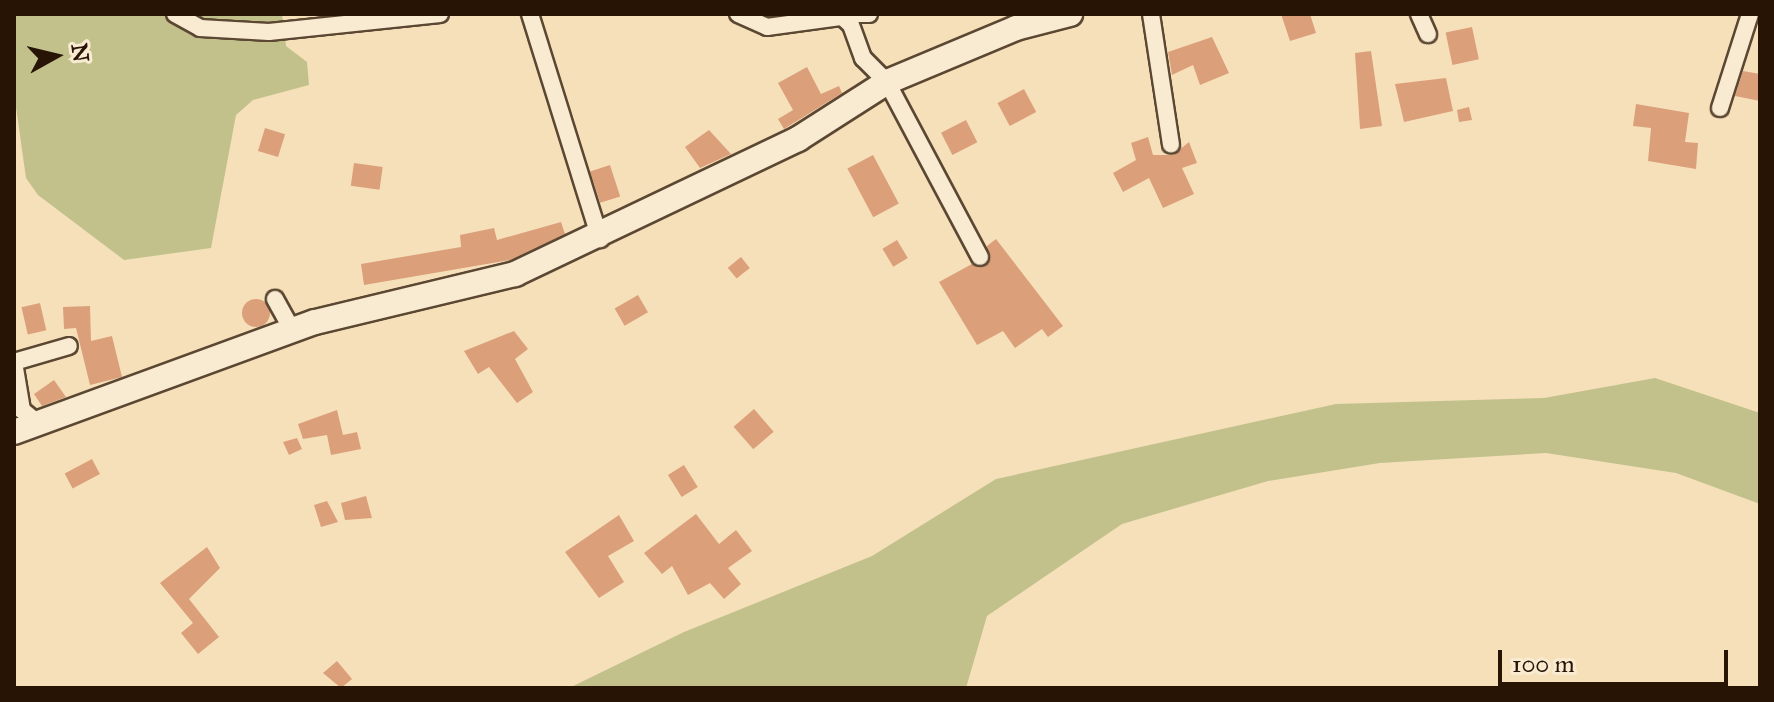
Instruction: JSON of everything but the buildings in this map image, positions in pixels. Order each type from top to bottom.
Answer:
[{"type":"street","points":[[175,14],[200,28],[269,32],[440,14]]},
{"type":"street","points":[[530,14],[600,239]]},
{"type":"street","points":[[738,14],[767,27],[842,15],[869,14]]},
{"type":"street","points":[[14,432],[293,331],[515,274],[600,239],[798,139],[887,82],[1010,21],[1070,14]]},
{"type":"street","points":[[1151,14],[1171,144]]},
{"type":"street","points":[[1419,14],[1428,34]]},
{"type":"street","points":[[1720,108],[1750,14]]},
{"type":"street","points":[[842,15],[863,58],[887,82],[980,257]]},
{"type":"street","points":[[275,299],[293,331]]},
{"type":"street","points":[[39,424],[22,410],[14,362],[69,346]]},
{"type":"shaded area","points":[[14,14],[282,14],[286,46],[307,62],[309,85],[253,100],[236,115],[211,248],[124,260],[38,195],[26,178],[14,93]]},
{"type":"shaded area","points":[[1655,378],[1760,413],[1760,504],[1676,473],[1546,453],[1380,463],[1268,481],[1122,524],[987,616],[966,688],[569,688],[684,632],[872,556],[996,479],[1336,404],[1544,398]]}]
